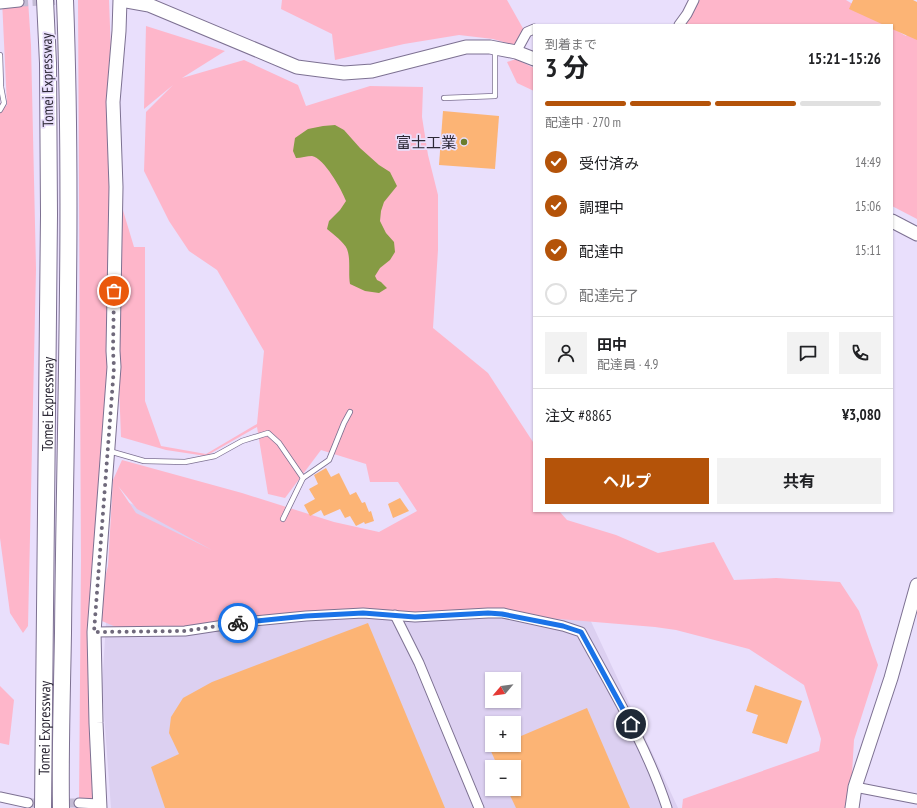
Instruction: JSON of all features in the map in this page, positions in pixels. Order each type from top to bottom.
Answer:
[{"type":"highway","name":"Tomei Expressway","points":[[35,806],[49,215],[48,63],[45,0]]},
{"type":"highway","name":"Tomei Expressway","points":[[61,808],[68,214],[65,0]]},
{"type":"street","points":[[79,803],[100,806],[94,632],[114,367],[116,187],[113,102],[120,0],[149,5],[297,67],[344,72],[372,71],[466,47],[490,47],[516,52],[533,59]]},
{"type":"street","points":[[679,24],[687,14],[694,0]]},
{"type":"street","points":[[0,4],[19,2]]},
{"type":"street","points":[[516,52],[527,32],[533,29]]},
{"type":"street","points":[[893,222],[917,234]]},
{"type":"street","points":[[852,808],[855,787],[891,678],[917,585]]},
{"type":"street","points":[[94,632],[185,631],[244,622],[306,616],[363,613],[415,617],[488,613],[502,614],[563,626],[581,632],[638,737],[661,788],[667,808]]},
{"type":"street","points":[[395,615],[419,663],[479,808]]},
{"type":"street","points":[[855,787],[917,799]]},
{"type":"street","points":[[0,797],[35,806]]},
{"type":"lane","points":[[444,98],[495,96],[495,48]]},
{"type":"lane","points":[[0,55],[1,87],[4,104],[0,110]]},
{"type":"lane","points":[[283,519],[303,478],[329,460],[350,412]]},
{"type":"lane","points":[[107,451],[144,461],[185,462],[215,456],[242,442],[268,433],[279,443],[303,478]]},
{"type":"shaded area","points":[[2,0],[28,0],[31,45],[36,269],[28,626],[23,633],[10,613],[0,538],[0,103],[4,103],[7,106]]},
{"type":"shaded area","points":[[78,0],[109,0],[116,187],[134,247],[145,247],[145,401],[161,446],[206,454],[257,424],[264,351],[217,270],[189,251],[169,221],[144,171],[146,112],[173,85],[144,109],[146,26],[225,51],[182,78],[244,60],[298,85],[306,106],[370,86],[423,87],[422,117],[428,155],[438,195],[438,250],[433,328],[488,373],[533,442],[533,512],[560,512],[567,520],[616,535],[658,553],[714,542],[734,580],[776,578],[840,582],[859,611],[878,665],[854,740],[850,808],[682,808],[683,799],[819,751],[821,739],[804,685],[749,649],[676,630],[655,627],[488,613],[363,613],[128,632],[97,619],[99,804],[79,803],[81,561]],"holes":[[[115,281],[121,437],[166,450],[206,456],[257,427],[268,494],[285,498],[321,450],[366,464],[370,482],[398,482],[417,511],[379,532],[334,522],[242,493],[122,460],[113,480],[108,566],[98,605]],[[118,486],[137,509],[212,550],[136,513]]]},
{"type":"shaded area","points":[[282,0],[507,0],[525,32],[514,45],[493,39],[459,35],[404,44],[335,60],[332,34],[281,9]]},
{"type":"shaded area","points":[[695,0],[846,0],[885,24],[679,24]]},
{"type":"shaded area","points":[[917,22],[917,219],[893,207],[893,29],[906,36]]},
{"type":"shaded area","points":[[516,59],[533,68],[533,91],[517,83],[507,62]]},
{"type":"shaded area","points":[[335,125],[344,130],[360,148],[379,165],[390,172],[397,186],[384,202],[381,211],[380,221],[386,233],[394,242],[395,252],[390,260],[380,268],[375,276],[377,280],[387,288],[379,293],[365,291],[350,284],[349,257],[346,246],[327,229],[329,221],[340,210],[346,201],[337,182],[322,162],[317,158],[312,156],[296,158],[293,151],[295,138],[308,129]]},
{"type":"shaded area","points":[[114,496],[339,597],[580,598],[678,808],[111,808],[102,687]]},
{"type":"shaded area","points":[[0,686],[14,700],[9,745],[0,743]]},
{"type":"building","points":[[853,0],[913,0],[917,2],[917,40],[893,29],[893,24],[882,24],[849,9]]},
{"type":"building","points":[[443,111],[499,116],[495,169],[439,165]]},
{"type":"building","points":[[326,468],[331,477],[339,473],[350,495],[356,492],[362,503],[365,502],[369,512],[371,511],[374,521],[365,524],[364,522],[356,526],[350,516],[345,518],[340,509],[324,516],[321,510],[310,516],[304,505],[315,499],[309,489],[318,484],[314,475]]},
{"type":"building","points":[[400,498],[409,511],[393,518],[388,504]]},
{"type":"building","points":[[368,623],[445,808],[165,808],[151,767],[179,754],[169,733],[171,717],[183,698],[212,682]]},
{"type":"building","points":[[755,685],[802,701],[787,744],[752,733],[758,715],[746,711]]},
{"type":"building","points":[[587,708],[630,808],[516,808],[510,796],[521,796],[521,760],[495,760],[491,752],[521,752],[521,736]]},
{"type":"tunnel","points":[[19,2],[68,0]]},
{"type":"tunnel","points":[[28,803],[79,803]]},
{"type":"way so far","points":[[114,291],[114,367],[94,632],[185,631],[238,623]]},
{"type":"place","name":"富士工業","points":[[464,142]]},
{"type":"route","points":[[238,623],[306,616],[363,613],[415,617],[488,613],[502,614],[563,626],[581,632],[631,724]]}]
